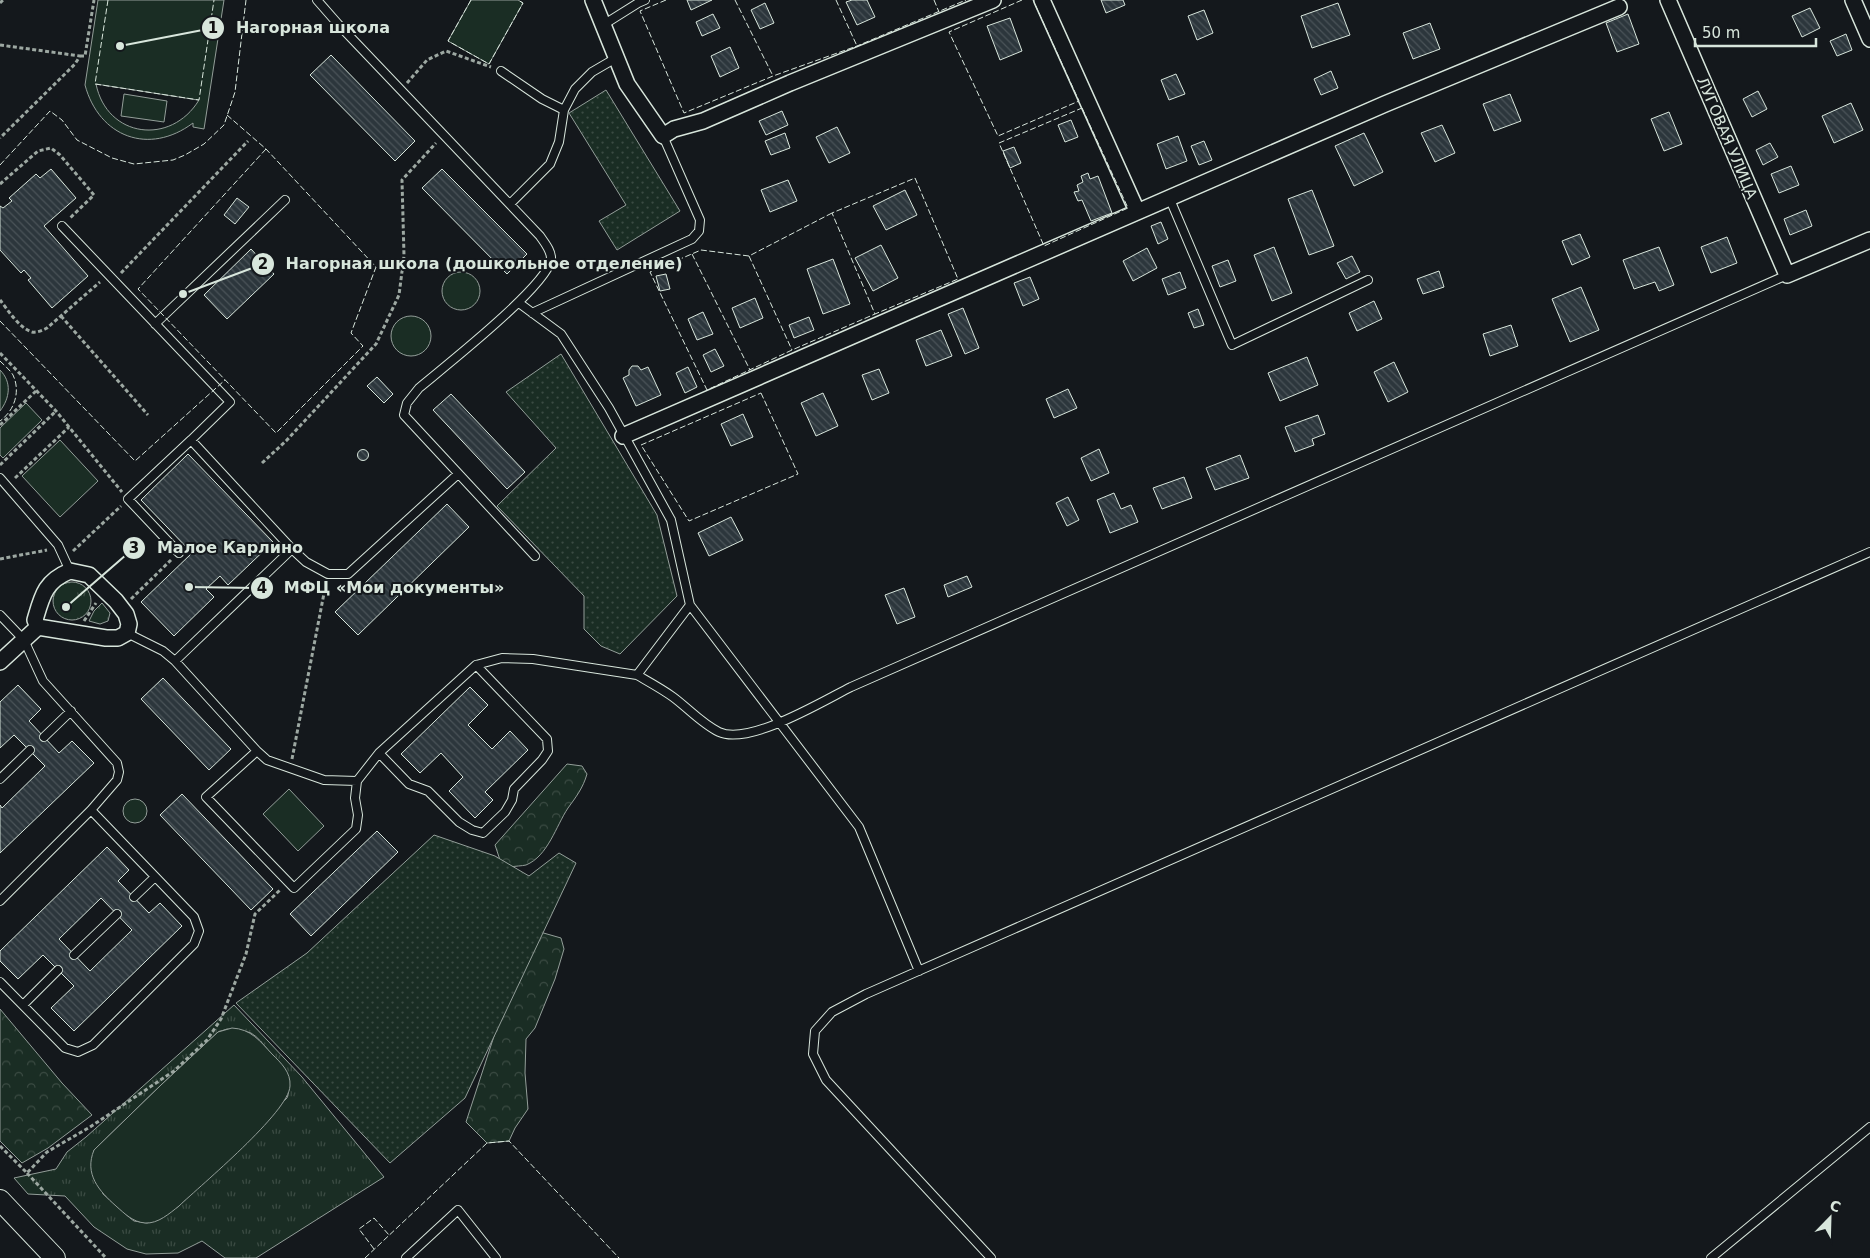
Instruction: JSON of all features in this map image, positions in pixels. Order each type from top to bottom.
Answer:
[{"type":"main road","points":[[0,1200],[55,1258]]},
{"type":"street","points":[[593,0],[627,84],[663,136],[674,129],[703,121],[790,83],[993,0]]},
{"type":"street","points":[[1042,0],[1137,211]]},
{"type":"street","name":"ЛУГОВАЯ УЛИЦА","points":[[1668,0],[1787,275]]},
{"type":"street","points":[[1853,0],[1870,39]]},
{"type":"street","points":[[623,436],[958,291],[1169,197],[1385,104],[1619,7]]},
{"type":"street","points":[[1787,275],[1870,240]]},
{"type":"street","points":[[70,571],[89,575],[116,601],[126,614],[128,624],[127,633],[118,638],[106,638],[38,627],[35,620],[46,588],[57,576],[70,571]]},
{"type":"street","points":[[0,662],[38,627]]},
{"type":"lane","points":[[317,0],[540,236],[549,250],[551,260],[542,275],[519,303],[418,388],[407,403],[404,415],[535,556]]},
{"type":"lane","points":[[603,25],[645,0]]},
{"type":"lane","points":[[510,204],[550,164],[559,142],[564,110],[575,89],[592,72],[616,58]]},
{"type":"lane","points":[[501,71],[542,99],[564,110]]},
{"type":"lane","points":[[532,313],[692,239],[699,231],[700,220],[663,136]]},
{"type":"lane","points":[[1169,197],[1232,345],[1368,280]]},
{"type":"lane","points":[[156,324],[285,200]]},
{"type":"lane","points":[[62,226],[230,402],[128,499],[179,553]]},
{"type":"lane","points":[[257,751],[206,797],[294,888],[356,829],[358,815],[355,798],[358,781],[379,753],[476,665],[502,658],[533,659],[637,675],[672,696],[720,733],[755,732],[779,723],[851,686],[1787,275]]},
{"type":"lane","points":[[519,303],[560,334],[609,408],[671,520],[690,605],[859,827],[919,970]]},
{"type":"lane","points":[[191,440],[292,549],[306,562],[328,574],[348,574],[458,474]]},
{"type":"lane","points":[[0,478],[58,545],[70,571]]},
{"type":"lane","points":[[175,661],[292,549]]},
{"type":"lane","points":[[990,1258],[826,1080],[812,1054],[815,1032],[832,1012],[919,970],[1870,552]]},
{"type":"lane","points":[[637,675],[690,605]]},
{"type":"lane","points":[[0,615],[24,640],[44,681],[117,763],[119,772],[117,780],[90,810],[0,901]]},
{"type":"lane","points":[[127,633],[163,651],[175,661],[267,760],[324,780],[358,781]]},
{"type":"lane","points":[[379,753],[409,784],[428,791],[459,822],[472,830],[483,832],[505,812],[512,800],[514,789],[542,760],[548,751],[547,739],[476,665]]},
{"type":"lane","points":[[44,737],[71,711]]},
{"type":"lane","points":[[0,779],[30,750]]},
{"type":"lane","points":[[0,982],[66,1048],[78,1052],[93,1045],[194,944],[199,931],[194,917],[90,810]]},
{"type":"lane","points":[[134,897],[155,877]]},
{"type":"lane","points":[[74,955],[117,914]]},
{"type":"lane","points":[[23,1005],[58,970]]},
{"type":"lane","points":[[1711,1258],[1870,1127]]},
{"type":"lane","points":[[406,1258],[458,1210],[496,1258]]},
{"type":"path","points":[[0,3],[3,0]]},
{"type":"path","points":[[0,45],[85,56],[94,0]]},
{"type":"path","points":[[400,90],[427,60],[446,51],[501,71]]},
{"type":"path","points":[[0,138],[75,64],[80,56]]},
{"type":"path","points":[[262,463],[286,441],[376,344],[399,294],[404,256],[402,180],[444,134]]},
{"type":"path","points":[[0,300],[22,326],[32,332],[40,332],[47,328],[111,278],[248,141]]},
{"type":"path","points":[[0,184],[38,151],[51,148],[60,155],[94,194],[62,226]]},
{"type":"path","points":[[61,316],[148,415]]},
{"type":"path","points":[[0,353],[56,411],[128,499],[77,548]]},
{"type":"path","points":[[0,425],[36,391]]},
{"type":"path","points":[[0,465],[56,411]]},
{"type":"path","points":[[10,482],[69,427]]},
{"type":"path","points":[[0,559],[47,550]]},
{"type":"path","points":[[129,602],[179,553]]},
{"type":"path","points":[[290,769],[328,574]]},
{"type":"path","points":[[83,623],[98,599]]},
{"type":"path","points":[[27,1173],[47,1152],[90,1127],[174,1071],[207,1040],[221,1019],[246,954],[255,914],[288,882]]},
{"type":"path","points":[[0,1146],[106,1258]]},
{"type":"green space","points":[[98,0],[224,0],[204,129],[193,127],[193,123],[176,133],[160,138],[143,139],[128,136],[114,129],[102,118],[92,103],[85,85]],"holes":[[[96,84],[199,100],[187,115],[173,125],[141,130],[126,125],[113,116],[102,102]]]},
{"type":"green space","points":[[471,0],[518,0],[523,3],[489,64],[448,41]]},
{"type":"green space","points":[[606,90],[680,211],[617,250],[599,221],[626,205],[569,113]]},
{"type":"green space","points":[[124,94],[167,101],[164,122],[121,116]]},
{"type":"green space","points":[[461,272],[475,277],[480,291],[475,305],[461,310],[447,305],[442,291],[447,277]]},
{"type":"green space","points":[[411,316],[425,322],[431,336],[425,350],[411,356],[397,350],[391,336],[397,322]]},
{"type":"green space","points":[[561,354],[657,515],[677,596],[620,654],[601,646],[584,629],[584,596],[497,506],[556,448],[506,392]]},
{"type":"green space","points":[[0,370],[8,385],[8,395],[0,411]]},
{"type":"green space","points":[[26,403],[42,420],[3,458],[0,455],[0,428]]},
{"type":"green space","points":[[60,440],[98,481],[60,517],[22,476]]},
{"type":"green space","points":[[72,582],[85,588],[91,601],[85,614],[72,620],[59,614],[53,601],[59,588]]},
{"type":"green space","points":[[102,603],[110,613],[108,621],[100,624],[89,621],[94,611]]},
{"type":"green space","points":[[567,764],[582,766],[587,774],[581,788],[551,840],[540,855],[526,865],[510,867],[500,860],[495,845]]},
{"type":"green space","points":[[289,789],[324,826],[298,851],[263,814]]},
{"type":"green space","points":[[135,799],[140,800],[146,806],[146,816],[140,822],[135,823],[130,822],[124,816],[123,811],[124,806],[130,800]]},
{"type":"green space","points":[[434,835],[495,856],[529,876],[559,853],[576,863],[465,1098],[390,1163],[236,1003],[307,953]]},
{"type":"green space","points":[[540,932],[561,938],[564,949],[555,979],[535,1028],[526,1039],[525,1073],[528,1109],[509,1141],[487,1143],[466,1122],[526,938]]},
{"type":"green space","points":[[234,1005],[302,1077],[384,1177],[256,1258],[225,1258],[202,1241],[178,1253],[146,1254],[127,1249],[94,1227],[65,1196],[28,1194],[14,1178],[56,1169],[67,1152]],"holes":[[[227,1029],[251,1033],[278,1061],[288,1077],[289,1090],[287,1098],[179,1206],[160,1219],[147,1223],[134,1221],[103,1194],[94,1150],[218,1032]]]},
{"type":"green space","points":[[0,1009],[62,1083],[92,1115],[48,1148],[22,1163],[0,1141]]},
{"type":"green space","points":[[232,1028],[255,1036],[282,1064],[290,1081],[286,1098],[260,1130],[224,1166],[164,1218],[150,1223],[133,1219],[110,1200],[95,1181],[91,1167],[94,1150],[218,1032]]},
{"type":"building","points":[[687,0],[712,0],[691,10]]},
{"type":"building","points":[[867,0],[875,17],[857,25],[846,2]]},
{"type":"building","points":[[1101,0],[1123,0],[1125,5],[1106,13]]},
{"type":"building","points":[[765,3],[774,23],[760,29],[751,10]]},
{"type":"building","points":[[1338,3],[1350,35],[1312,48],[1301,16]]},
{"type":"building","points":[[1810,8],[1820,28],[1802,37],[1792,16]]},
{"type":"building","points":[[1204,10],[1213,33],[1197,40],[1188,16]]},
{"type":"building","points":[[713,14],[720,28],[702,36],[696,22]]},
{"type":"building","points":[[1628,14],[1639,44],[1617,52],[1606,23]]},
{"type":"building","points":[[1010,18],[1022,51],[1000,60],[987,26]]},
{"type":"building","points":[[1430,23],[1440,49],[1413,59],[1403,33]]},
{"type":"building","points":[[1846,34],[1852,50],[1837,56],[1830,41]]},
{"type":"building","points":[[730,47],[739,68],[720,77],[711,56]]},
{"type":"building","points":[[331,55],[415,141],[395,161],[310,75]]},
{"type":"building","points":[[1331,71],[1338,88],[1321,95],[1314,79]]},
{"type":"building","points":[[1176,74],[1185,94],[1169,100],[1161,80]]},
{"type":"building","points":[[1758,91],[1767,109],[1752,117],[1743,99]]},
{"type":"building","points":[[1510,94],[1521,121],[1494,131],[1483,104]]},
{"type":"building","points":[[1851,103],[1863,130],[1834,143],[1822,116]]},
{"type":"building","points":[[782,111],[788,125],[766,135],[759,121]]},
{"type":"building","points":[[1669,112],[1682,144],[1664,151],[1651,119]]},
{"type":"building","points":[[1071,120],[1078,137],[1065,142],[1058,125]]},
{"type":"building","points":[[1442,125],[1455,153],[1435,162],[1421,133]]},
{"type":"building","points":[[837,127],[850,153],[829,163],[816,137]]},
{"type":"building","points":[[785,133],[790,148],[771,155],[765,141]]},
{"type":"building","points":[[1364,133],[1383,172],[1354,186],[1335,146]]},
{"type":"building","points":[[1178,136],[1187,161],[1166,169],[1157,144]]},
{"type":"building","points":[[1204,141],[1212,160],[1199,165],[1191,146]]},
{"type":"building","points":[[1770,143],[1778,157],[1763,165],[1756,150]]},
{"type":"building","points":[[1014,147],[1021,163],[1010,168],[1003,151]]},
{"type":"building","points":[[1791,166],[1799,185],[1779,193],[1771,174]]},
{"type":"building","points":[[51,169],[76,198],[44,226],[88,276],[52,308],[28,280],[31,278],[24,270],[21,273],[0,250],[0,206],[3,208],[12,201],[9,198],[36,174],[40,178]]},
{"type":"building","points":[[442,169],[527,254],[507,274],[422,188]]},
{"type":"building","points":[[1088,173],[1090,179],[1098,176],[1112,213],[1091,221],[1082,200],[1078,201],[1074,192],[1079,191],[1077,185],[1083,182],[1081,176]]},
{"type":"building","points":[[788,180],[797,201],[770,212],[761,190]]},
{"type":"building","points":[[905,190],[917,215],[886,230],[873,206]]},
{"type":"building","points":[[1312,190],[1334,246],[1309,255],[1288,199]]},
{"type":"building","points":[[237,198],[249,207],[235,224],[224,215]]},
{"type":"building","points":[[1806,210],[1812,226],[1790,235],[1784,219]]},
{"type":"building","points":[[1161,222],[1168,239],[1158,244],[1151,226]]},
{"type":"building","points":[[1580,234],[1590,257],[1572,265],[1562,241]]},
{"type":"building","points":[[1727,237],[1737,263],[1711,273],[1701,247]]},
{"type":"building","points":[[881,245],[898,278],[873,291],[855,258]]},
{"type":"building","points":[[1274,247],[1292,293],[1272,301],[1254,255]]},
{"type":"building","points":[[1659,247],[1674,285],[1659,291],[1655,282],[1634,289],[1623,260]]},
{"type":"building","points":[[1147,248],[1157,268],[1133,281],[1123,261]]},
{"type":"building","points":[[251,249],[274,274],[227,319],[204,295]]},
{"type":"building","points":[[1352,256],[1360,272],[1346,279],[1337,263]]},
{"type":"building","points":[[833,259],[850,304],[823,314],[807,269]]},
{"type":"building","points":[[1228,260],[1236,281],[1220,287],[1212,266]]},
{"type":"building","points":[[1439,271],[1444,287],[1423,294],[1417,279]]},
{"type":"building","points":[[1180,272],[1186,288],[1168,295],[1162,279]]},
{"type":"building","points":[[666,274],[670,289],[660,291],[656,276]]},
{"type":"building","points":[[1030,277],[1039,299],[1023,306],[1014,283]]},
{"type":"building","points":[[1581,287],[1599,330],[1570,342],[1552,299]]},
{"type":"building","points":[[755,298],[763,318],[740,328],[732,308]]},
{"type":"building","points":[[1374,301],[1382,319],[1357,331],[1349,313]]},
{"type":"building","points":[[963,308],[979,348],[965,354],[948,314]]},
{"type":"building","points":[[1198,309],[1204,325],[1194,328],[1188,313]]},
{"type":"building","points":[[703,312],[713,334],[697,340],[688,319]]},
{"type":"building","points":[[809,317],[814,330],[794,338],[789,325]]},
{"type":"building","points":[[1511,325],[1518,346],[1490,356],[1483,334]]},
{"type":"building","points":[[941,330],[952,356],[926,366],[916,340]]},
{"type":"building","points":[[715,349],[724,366],[711,372],[703,355]]},
{"type":"building","points":[[1307,357],[1318,385],[1280,401],[1268,373]]},
{"type":"building","points":[[1394,362],[1408,392],[1388,402],[1374,372]]},
{"type":"building","points":[[632,366],[638,366],[641,370],[648,367],[661,395],[636,406],[623,378],[629,375],[629,370]]},
{"type":"building","points":[[688,367],[697,387],[685,393],[676,373]]},
{"type":"building","points":[[879,369],[889,393],[872,400],[862,375]]},
{"type":"building","points":[[377,377],[393,394],[384,403],[367,386]]},
{"type":"building","points":[[1068,389],[1077,408],[1054,418],[1046,399]]},
{"type":"building","points":[[823,393],[838,426],[816,436],[801,403]]},
{"type":"building","points":[[451,394],[525,472],[507,489],[433,410]]},
{"type":"building","points":[[743,414],[753,437],[731,446],[721,424]]},
{"type":"building","points":[[1318,415],[1325,434],[1312,439],[1314,445],[1295,452],[1285,427]]},
{"type":"building","points":[[1099,449],[1109,473],[1091,481],[1081,458]]},
{"type":"building","points":[[361,450],[365,450],[368,455],[367,459],[361,460],[358,457],[358,453]]},
{"type":"building","points":[[188,454],[273,542],[228,585],[220,576],[206,589],[214,597],[174,636],[141,602],[192,553],[141,500]]},
{"type":"building","points":[[1240,455],[1249,478],[1215,490],[1206,468]]},
{"type":"building","points":[[1184,477],[1192,498],[1162,509],[1153,488]]},
{"type":"building","points":[[1114,493],[1121,509],[1131,505],[1138,522],[1110,533],[1097,500]]},
{"type":"building","points":[[1068,497],[1079,520],[1067,526],[1056,503]]},
{"type":"building","points":[[447,504],[469,527],[358,635],[335,612]]},
{"type":"building","points":[[731,517],[743,540],[709,556],[698,533]]},
{"type":"building","points":[[967,576],[972,587],[948,597],[944,585]]},
{"type":"building","points":[[904,588],[915,617],[897,624],[885,595]]},
{"type":"building","points":[[163,678],[231,749],[209,770],[141,699]]},
{"type":"building","points":[[18,685],[41,709],[29,721],[59,753],[72,741],[94,763],[0,853],[0,805],[2,808],[45,766],[14,735],[0,748],[0,702]]},
{"type":"building","points":[[470,687],[488,705],[468,725],[492,749],[510,731],[528,750],[485,792],[493,800],[475,818],[449,791],[463,777],[441,753],[420,773],[401,754]]},
{"type":"building","points":[[182,794],[273,889],[251,910],[160,815]]},
{"type":"building","points":[[377,831],[398,852],[311,936],[290,914]]},
{"type":"building","points":[[107,847],[129,870],[118,881],[149,913],[160,903],[182,926],[74,1031],[51,1008],[74,986],[43,955],[18,979],[0,961],[0,951]],"holes":[[[101,898],[132,930],[90,971],[59,939]]]},
{"type":"fence","points":[[108,0],[95,84],[199,100],[214,0]]},
{"type":"fence","points":[[0,165],[50,111],[62,120],[77,140],[112,158],[134,164],[173,160],[204,144],[224,125],[235,92],[246,0]]},
{"type":"fence","points":[[471,0],[448,41],[489,64],[523,3],[518,0]]},
{"type":"fence","points":[[666,0],[640,11],[684,113],[773,76],[857,46],[966,0]]},
{"type":"fence","points":[[735,0],[773,76]]},
{"type":"fence","points":[[836,0],[857,46]]},
{"type":"fence","points":[[934,0],[939,12]]},
{"type":"fence","points":[[1022,0],[949,32],[998,136],[1079,101],[1033,0]]},
{"type":"fence","points":[[1082,108],[1128,208],[1044,246],[999,143],[1082,108]]},
{"type":"fence","points":[[227,115],[266,149],[376,267],[351,333],[363,346],[276,433],[138,289],[266,149]]},
{"type":"fence","points":[[915,178],[958,279],[875,314],[832,213],[915,178]]},
{"type":"fence","points":[[832,213],[749,256],[701,250],[650,272],[707,390],[875,314]]},
{"type":"fence","points":[[692,254],[750,370]]},
{"type":"fence","points":[[749,256],[792,350]]},
{"type":"fence","points":[[0,321],[135,461],[225,380]]},
{"type":"fence","points":[[0,361],[13,375],[16,388],[15,401],[9,412],[0,421]]},
{"type":"fence","points":[[761,393],[798,474],[689,521],[641,445],[761,393]]},
{"type":"fence","points":[[365,1258],[487,1143],[509,1141],[619,1258]]},
{"type":"fence","points":[[374,1249],[359,1229],[374,1218],[389,1235]]},
{"type":"place","name":"Нагорная школа","points":[[120,46]]},
{"type":"place","name":"Нагорная школа (дошкольное отделение)","points":[[183,294]]},
{"type":"place","name":"МФЦ «Мои документы»","points":[[189,587]]},
{"type":"place","name":"Малое Карлино","points":[[66,607]]}]
